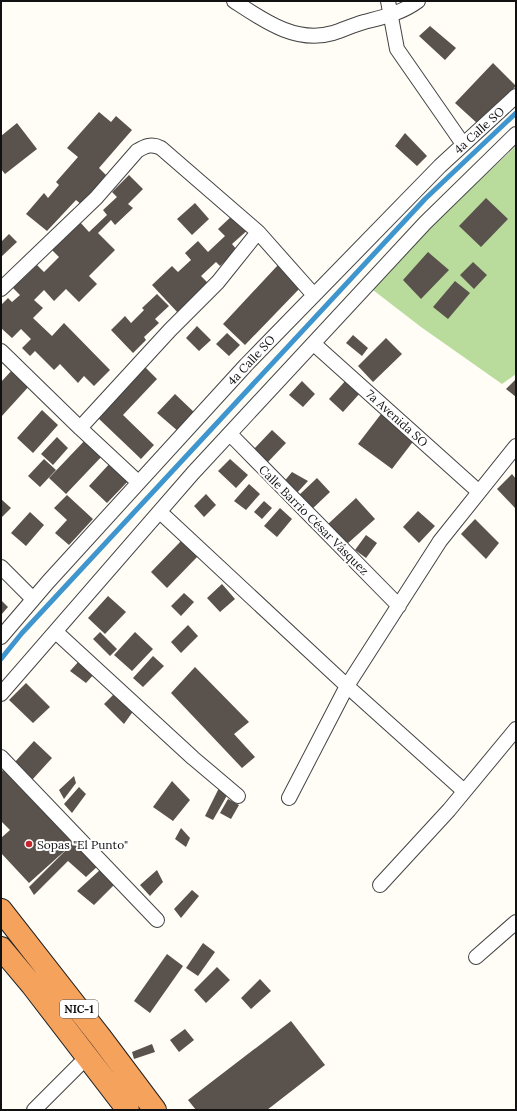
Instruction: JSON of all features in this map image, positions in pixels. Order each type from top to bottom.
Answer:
[{"type":"highway","name":"NIC-1","points":[[1,910],[101,1038],[154,1110]]},
{"type":"highway","name":"NIC-1","points":[[1,948],[32,985],[128,1110]]},
{"type":"street","points":[[234,1],[277,27],[295,34],[314,36],[332,34],[389,8],[408,9],[418,1]]},
{"type":"street","points":[[389,8],[397,49],[463,144]]},
{"type":"street","name":"4a Calle SO","points":[[1,637],[138,482],[313,294],[403,202],[463,144],[516,96]]},
{"type":"street","points":[[1,694],[230,434],[425,223],[516,134]]},
{"type":"street","points":[[1,289],[96,198],[136,151],[144,146],[154,144],[161,148],[258,232],[313,294]]},
{"type":"street","points":[[80,428],[170,330],[218,282],[258,232]]},
{"type":"street","name":"7a Avenida SO","points":[[314,344],[479,492]]},
{"type":"street","points":[[4,359],[138,482]]},
{"type":"street","name":"Calle Barrio César Vásquez","points":[[230,434],[399,606]]},
{"type":"street","points":[[289,798],[346,686],[440,541],[516,446]]},
{"type":"street","points":[[160,512],[346,686],[464,791]]},
{"type":"street","points":[[1,567],[33,599]]},
{"type":"street","points":[[56,632],[193,758],[238,796]]},
{"type":"street","points":[[380,885],[464,791],[516,729]]},
{"type":"street","points":[[1,757],[157,920]]},
{"type":"street","points":[[476,957],[516,922]]},
{"type":"street","points":[[34,1110],[87,1057]]},
{"type":"green space","points":[[516,146],[516,374],[502,384],[421,327],[373,290],[433,224]]},
{"type":"building","points":[[430,26],[456,48],[445,60],[419,36]]},
{"type":"building","points":[[493,63],[516,86],[478,124],[455,103]]},
{"type":"building","points":[[99,112],[111,122],[116,116],[132,130],[99,168],[107,176],[82,205],[76,200],[47,231],[26,214],[44,193],[48,198],[59,185],[56,182],[78,157],[67,148]]},
{"type":"building","points":[[17,123],[37,149],[5,174],[1,169],[1,136]]},
{"type":"building","points":[[405,133],[427,156],[417,166],[395,146]]},
{"type":"building","points":[[129,175],[143,189],[128,204],[133,208],[115,225],[111,220],[98,233],[115,250],[89,276],[97,284],[79,302],[66,289],[54,301],[44,290],[34,300],[43,308],[33,318],[52,336],[64,323],[110,370],[94,386],[84,376],[78,383],[60,364],[54,370],[35,351],[30,356],[22,348],[31,339],[21,329],[12,338],[1,328],[1,305],[8,298],[12,302],[20,295],[13,288],[37,265],[44,272],[59,257],[51,249],[79,221],[89,232],[107,215],[103,210],[117,197],[112,192]]},
{"type":"building","points":[[486,198],[508,219],[481,247],[459,226]]},
{"type":"building","points":[[195,203],[209,219],[192,235],[177,219]]},
{"type":"building","points":[[235,213],[250,228],[232,244],[237,250],[220,266],[216,262],[201,276],[210,285],[179,314],[152,285],[172,266],[178,272],[191,260],[185,253],[198,241],[208,252],[225,236],[218,229]]},
{"type":"building","points":[[9,234],[17,242],[1,257],[1,242]]},
{"type":"building","points":[[428,252],[449,270],[421,299],[403,280]]},
{"type":"building","points":[[473,262],[487,275],[474,289],[460,275]]},
{"type":"building","points":[[278,265],[301,287],[245,345],[223,324]]},
{"type":"building","points":[[455,281],[470,293],[448,319],[433,307]]},
{"type":"building","points":[[157,294],[169,306],[155,319],[159,323],[144,337],[146,340],[133,353],[111,330],[125,316],[131,323],[144,310],[142,308]]},
{"type":"building","points":[[197,326],[211,340],[199,351],[186,338]]},
{"type":"building","points":[[227,333],[240,345],[229,356],[216,344]]},
{"type":"building","points":[[353,335],[368,348],[362,356],[346,343]]},
{"type":"building","points":[[386,338],[402,354],[373,382],[358,366]]},
{"type":"building","points":[[145,367],[157,379],[123,415],[154,445],[141,459],[97,417]]},
{"type":"building","points":[[14,368],[31,384],[1,417],[1,382]]},
{"type":"building","points":[[347,379],[361,392],[343,412],[329,399]]},
{"type":"building","points":[[515,380],[516,381],[516,397],[506,389]]},
{"type":"building","points":[[302,381],[315,394],[303,407],[289,395]]},
{"type":"building","points":[[175,394],[196,414],[179,432],[157,413]]},
{"type":"building","points":[[42,410],[58,425],[33,453],[17,438]]},
{"type":"building","points":[[381,414],[415,439],[392,469],[358,444]]},
{"type":"building","points":[[272,430],[286,443],[267,463],[253,450]]},
{"type":"building","points":[[57,437],[68,448],[53,465],[41,454]]},
{"type":"building","points":[[88,437],[105,453],[66,494],[49,478]]},
{"type":"building","points":[[44,459],[56,470],[40,487],[28,476]]},
{"type":"building","points":[[230,459],[248,475],[236,488],[218,471]]},
{"type":"building","points":[[112,461],[131,478],[107,503],[89,486]]},
{"type":"building","points":[[292,472],[308,481],[295,495],[282,484]]},
{"type":"building","points":[[512,474],[516,479],[515,508],[497,489]]},
{"type":"building","points":[[317,478],[330,492],[310,511],[297,497]]},
{"type":"building","points":[[249,484],[260,494],[246,510],[234,501]]},
{"type":"building","points":[[206,494],[216,505],[204,517],[194,506]]},
{"type":"building","points":[[67,495],[93,519],[69,545],[55,533],[67,520],[54,508]]},
{"type":"building","points":[[356,498],[375,519],[347,544],[328,524]]},
{"type":"building","points":[[1,499],[11,508],[1,518]]},
{"type":"building","points":[[264,501],[272,508],[262,519],[254,512]]},
{"type":"building","points":[[280,508],[292,519],[277,537],[264,526]]},
{"type":"building","points":[[418,511],[435,526],[419,543],[403,527]]},
{"type":"building","points":[[30,512],[44,525],[26,546],[11,533]]},
{"type":"building","points":[[475,519],[499,543],[486,559],[461,534]]},
{"type":"building","points":[[366,535],[377,543],[366,558],[355,550]]},
{"type":"building","points":[[183,539],[199,555],[167,588],[151,572]]},
{"type":"building","points":[[222,584],[235,599],[220,612],[207,598]]},
{"type":"building","points":[[184,593],[194,602],[181,616],[171,606]]},
{"type":"building","points":[[108,596],[126,612],[105,634],[88,618]]},
{"type":"building","points":[[1,600],[8,607],[1,615]]},
{"type":"building","points":[[188,625],[198,636],[181,653],[171,642]]},
{"type":"building","points":[[100,632],[117,649],[110,656],[93,639]]},
{"type":"building","points":[[135,632],[153,649],[132,671],[114,655]]},
{"type":"building","points":[[153,656],[164,666],[143,687],[133,678]]},
{"type":"building","points":[[80,660],[95,673],[86,683],[70,671]]},
{"type":"building","points":[[195,667],[249,722],[234,734],[255,757],[242,768],[171,693]]},
{"type":"building","points":[[26,683],[50,707],[33,723],[9,700]]},
{"type":"building","points":[[115,693],[134,710],[124,724],[104,704]]},
{"type":"building","points":[[34,741],[52,758],[32,780],[14,763]]},
{"type":"building","points":[[6,767],[99,865],[86,877],[68,861],[34,895],[29,887],[69,847],[29,883],[1,853],[1,838],[10,830],[1,821],[1,772]]},
{"type":"building","points":[[74,776],[76,783],[64,799],[59,790]]},
{"type":"building","points":[[172,781],[190,800],[173,821],[153,807]]},
{"type":"building","points":[[220,786],[229,792],[213,820],[205,816]]},
{"type":"building","points":[[79,787],[86,794],[72,813],[64,804]]},
{"type":"building","points":[[228,799],[239,805],[231,819],[220,813]]},
{"type":"building","points":[[181,828],[190,838],[186,847],[175,839]]},
{"type":"building","points":[[101,869],[115,884],[94,905],[77,891]]},
{"type":"building","points":[[157,870],[163,882],[150,896],[140,885]]},
{"type":"building","points":[[192,890],[199,896],[181,918],[174,909]]},
{"type":"building","points":[[203,943],[215,952],[198,976],[186,968]]},
{"type":"building","points":[[167,954],[183,966],[150,1013],[134,1001]]},
{"type":"building","points":[[217,967],[230,980],[206,1003],[194,990]]},
{"type":"building","points":[[260,979],[271,991],[251,1009],[241,998]]},
{"type":"building","points":[[291,1021],[325,1065],[267,1110],[196,1110],[188,1100]]},
{"type":"building","points":[[185,1029],[194,1040],[179,1052],[170,1040]]},
{"type":"building","points":[[152,1044],[155,1052],[134,1059],[132,1052]]},
{"type":"waterway","points":[[1,659],[22,633],[425,199],[516,113]]},
{"type":"place","name":"Sopas \"El Punto\"","points":[[29,844]]}]
